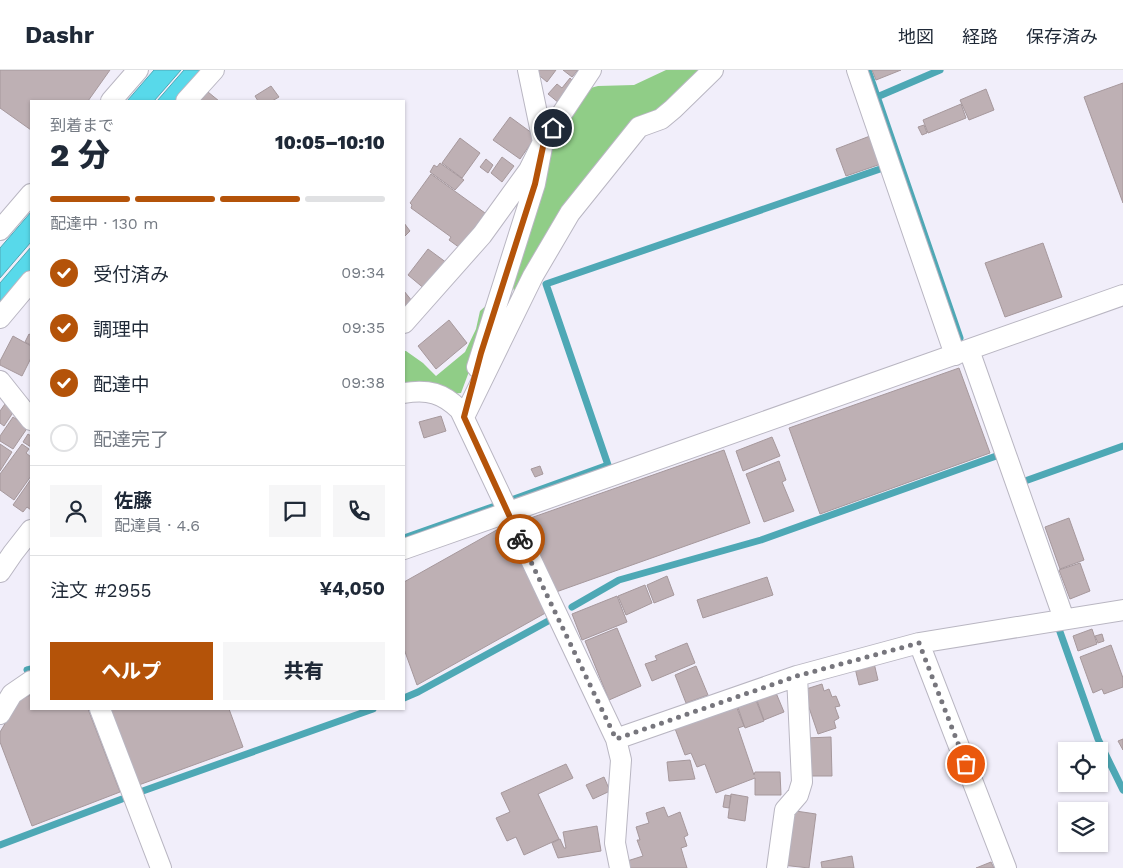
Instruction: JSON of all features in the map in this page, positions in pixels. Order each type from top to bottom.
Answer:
[{"type":"street","points":[[112,100],[138,70]]},
{"type":"street","points":[[187,100],[214,70]]},
{"type":"street","points":[[464,417],[481,353],[535,184],[544,142],[528,70]]},
{"type":"street","points":[[405,322],[482,235],[530,170],[544,142],[591,70]]},
{"type":"street","points":[[464,417],[533,276],[570,213],[639,127],[661,119],[674,109],[713,70]]},
{"type":"street","points":[[857,70],[1064,619]]},
{"type":"street","points":[[0,230],[30,195]]},
{"type":"street","points":[[0,318],[30,282]]},
{"type":"street","points":[[405,550],[1123,295]]},
{"type":"street","points":[[0,381],[30,419]]},
{"type":"street","points":[[405,393],[414,391],[436,393],[452,401],[460,410],[616,739],[621,760],[615,843],[620,868]]},
{"type":"street","points":[[0,572],[30,531]]},
{"type":"street","points":[[616,739],[797,676],[919,643],[1123,610]]},
{"type":"street","points":[[919,643],[1006,868]]},
{"type":"street","points":[[777,868],[785,810],[798,795],[802,782],[797,676]]},
{"type":"street","points":[[0,714],[12,694],[30,682]]},
{"type":"street","points":[[100,710],[161,868]]},
{"type":"green space","points":[[666,70],[705,70],[659,113],[520,290],[514,291],[512,284],[552,141],[583,90],[598,86],[634,85]]},
{"type":"green space","points":[[489,303],[492,310],[461,393],[451,394],[405,388],[405,351],[423,363],[436,376],[465,352],[476,329],[480,311]]},
{"type":"water","points":[[154,70],[181,70],[155,100],[128,100]]},
{"type":"water","points":[[184,70],[204,70],[177,100],[158,100]]},
{"type":"water","points":[[30,213],[30,243],[0,278],[0,248]]},
{"type":"water","points":[[30,248],[30,270],[0,305],[0,283]]},
{"type":"building","points":[[0,70],[110,70],[89,100],[30,100],[30,129],[0,108]]},
{"type":"building","points":[[535,70],[556,70],[547,82]]},
{"type":"building","points":[[563,70],[578,70],[572,77]]},
{"type":"building","points":[[872,70],[901,70],[876,80]]},
{"type":"building","points":[[570,78],[575,83],[559,103],[548,94],[557,84],[562,88]]},
{"type":"building","points":[[1123,83],[1123,203],[1084,97]]},
{"type":"building","points":[[271,86],[279,97],[274,100],[257,100],[255,96]]},
{"type":"building","points":[[986,89],[994,110],[969,120],[960,100]]},
{"type":"building","points":[[208,92],[218,100],[201,100]]},
{"type":"building","points":[[961,104],[966,118],[928,133],[923,120]]},
{"type":"building","points":[[510,117],[536,136],[520,159],[493,140]]},
{"type":"building","points":[[924,125],[927,133],[922,135],[918,127]]},
{"type":"building","points":[[870,136],[881,164],[846,176],[836,149]]},
{"type":"building","points":[[460,138],[480,153],[462,178],[442,163]]},
{"type":"building","points":[[502,157],[514,166],[502,182],[491,173]]},
{"type":"building","points":[[486,159],[493,165],[488,173],[480,167]]},
{"type":"building","points":[[440,163],[464,180],[455,190],[430,172],[434,165],[437,167]]},
{"type":"building","points":[[431,174],[485,213],[460,248],[449,240],[451,237],[411,208],[412,205],[410,203]]},
{"type":"building","points":[[405,224],[410,231],[405,236]]},
{"type":"building","points":[[1043,243],[1062,297],[1005,317],[985,263]]},
{"type":"building","points":[[428,249],[447,263],[426,290],[408,275]]},
{"type":"building","points":[[405,292],[412,301],[405,308]]},
{"type":"building","points":[[449,320],[467,343],[436,369],[418,346]]},
{"type":"building","points":[[29,334],[30,334],[30,344],[25,342]]},
{"type":"building","points":[[13,336],[30,345],[30,360],[22,376],[0,365],[0,361]]},
{"type":"building","points":[[959,368],[990,453],[820,514],[789,428]]},
{"type":"building","points":[[5,404],[14,411],[4,426],[0,423],[0,411]]},
{"type":"building","points":[[441,416],[446,431],[424,438],[419,422]]},
{"type":"building","points":[[13,417],[28,427],[13,449],[0,441],[0,436]]},
{"type":"building","points":[[28,434],[30,435],[30,446],[23,442]]},
{"type":"building","points":[[772,437],[780,456],[743,471],[736,451]]},
{"type":"building","points":[[0,444],[12,452],[0,471]]},
{"type":"building","points":[[22,444],[29,449],[26,453],[30,456],[30,477],[14,500],[0,490],[0,474]]},
{"type":"building","points":[[724,450],[750,523],[556,592],[522,521]]},
{"type":"building","points":[[779,461],[786,480],[782,482],[794,511],[764,522],[746,474]]},
{"type":"building","points":[[540,466],[543,474],[535,477],[531,469]]},
{"type":"building","points":[[30,480],[30,509],[27,507],[23,512],[13,505]]},
{"type":"building","points":[[1069,518],[1084,560],[1060,569],[1045,527]]},
{"type":"building","points":[[502,527],[549,611],[417,685],[405,652],[405,581]]},
{"type":"building","points":[[1080,563],[1090,591],[1070,599],[1059,570]]},
{"type":"building","points":[[667,576],[674,595],[654,603],[647,585]]},
{"type":"building","points":[[767,577],[773,595],[703,618],[697,600]]},
{"type":"building","points":[[645,585],[652,603],[626,615],[618,596]]},
{"type":"building","points":[[617,596],[627,622],[582,640],[572,614]]},
{"type":"building","points":[[617,628],[641,686],[609,700],[585,641]]},
{"type":"building","points":[[1092,629],[1097,644],[1078,651],[1073,636]]},
{"type":"building","points":[[1102,634],[1104,641],[1098,643],[1095,636]]},
{"type":"building","points":[[687,643],[695,663],[652,681],[645,664],[657,660],[655,656]]},
{"type":"building","points":[[1111,645],[1123,678],[1123,687],[1104,694],[1102,689],[1093,693],[1080,657]]},
{"type":"building","points":[[874,663],[878,680],[859,685],[855,668]]},
{"type":"building","points":[[696,666],[708,695],[686,703],[675,675]]},
{"type":"building","points":[[822,684],[824,691],[829,689],[832,697],[836,696],[840,706],[835,707],[839,718],[834,721],[836,728],[818,734],[803,690]]},
{"type":"building","points":[[774,688],[784,712],[764,720],[755,695]]},
{"type":"building","points":[[30,695],[30,710],[88,710],[120,792],[32,826],[0,742],[0,732],[20,699]]},
{"type":"building","points":[[754,695],[764,721],[745,728],[736,702]]},
{"type":"building","points":[[735,703],[744,726],[738,728],[754,775],[755,772],[780,772],[781,795],[755,795],[755,778],[716,793],[705,764],[697,767],[691,753],[685,755],[674,726]]},
{"type":"building","points":[[108,710],[229,710],[243,747],[136,786]]},
{"type":"building","points":[[831,737],[832,776],[808,776],[806,738]]},
{"type":"building","points":[[1123,739],[1123,750],[1118,741]]},
{"type":"building","points":[[690,760],[695,779],[669,781],[667,762]]},
{"type":"building","points":[[566,764],[573,778],[538,794],[559,839],[524,855],[516,837],[507,841],[496,818],[510,812],[501,793]]},
{"type":"building","points":[[604,777],[610,791],[593,799],[586,785]]},
{"type":"building","points":[[731,794],[748,797],[745,821],[728,818]]},
{"type":"building","points":[[725,795],[731,796],[729,808],[723,807]]},
{"type":"building","points":[[664,807],[668,817],[680,812],[688,835],[684,837],[687,846],[681,848],[687,868],[627,868],[624,862],[643,856],[637,840],[640,840],[636,827],[649,823],[646,813]]},
{"type":"building","points":[[789,810],[816,814],[809,868],[782,865]]},
{"type":"building","points":[[597,826],[601,851],[558,858],[552,843],[560,839],[564,848],[566,848],[563,832]]},
{"type":"building","points":[[852,856],[854,868],[822,868],[821,862]]},
{"type":"building","points":[[991,862],[994,868],[976,868]]},
{"type":"waterway","points":[[868,70],[960,338]]},
{"type":"waterway","points":[[877,97],[940,70]]},
{"type":"waterway","points":[[514,499],[608,465],[546,284],[883,168]]},
{"type":"waterway","points":[[1025,481],[1123,446]]},
{"type":"waterway","points":[[572,607],[619,580],[761,540],[999,455]]},
{"type":"waterway","points":[[405,538],[495,506]]},
{"type":"waterway","points":[[405,698],[550,620]]},
{"type":"waterway","points":[[1059,629],[1098,739],[1123,790]]},
{"type":"waterway","points":[[140,792],[370,710]]},
{"type":"waterway","points":[[0,845],[122,799]]},
{"type":"way so far","points":[[520,539],[616,739],[797,676],[919,643],[966,764]]},
{"type":"route","points":[[520,539],[464,417],[481,353],[535,184],[544,142],[553,128]]}]
